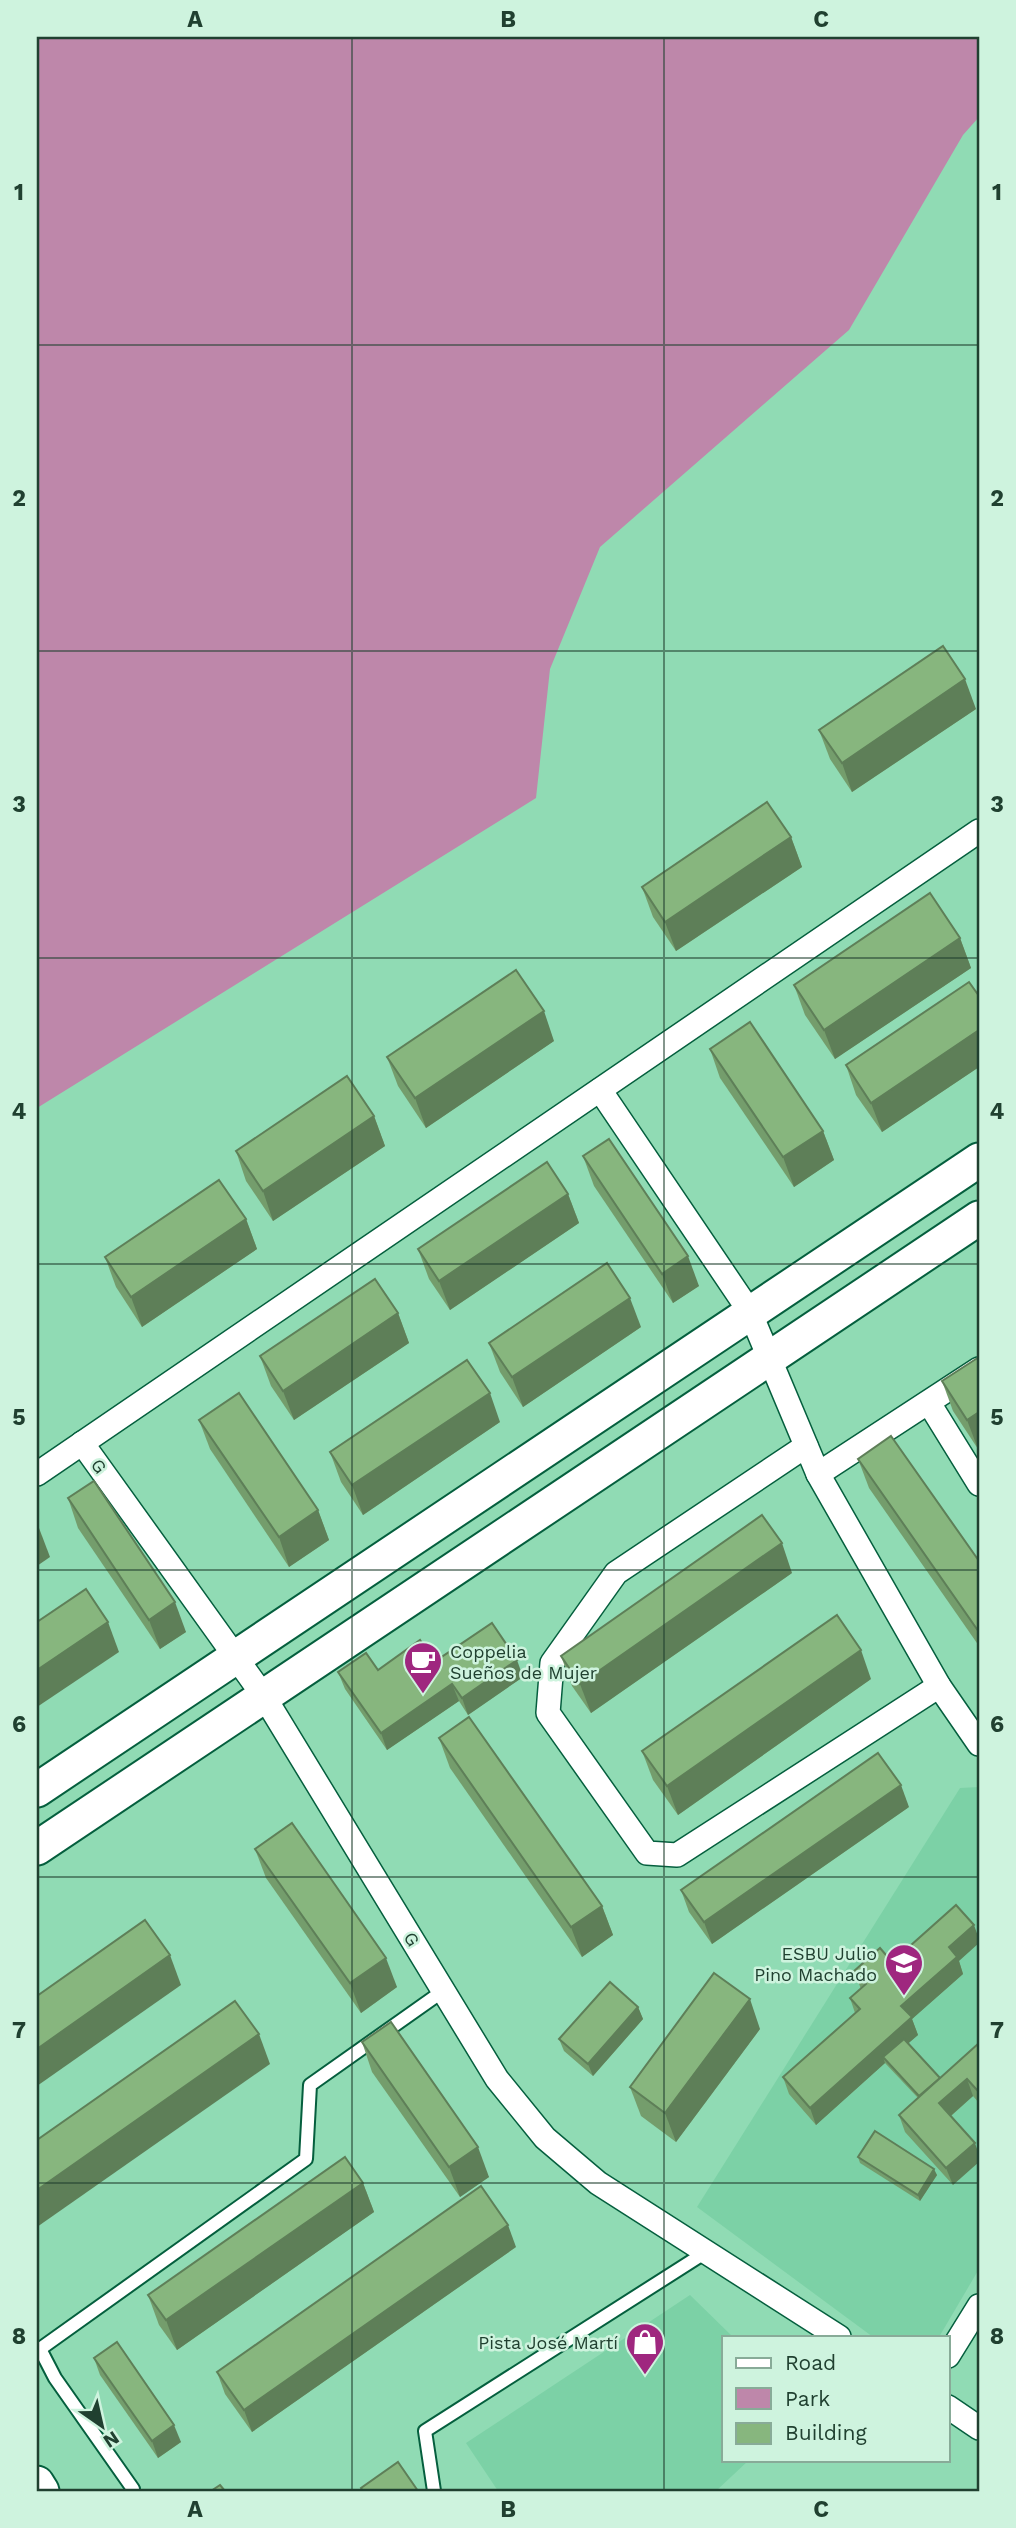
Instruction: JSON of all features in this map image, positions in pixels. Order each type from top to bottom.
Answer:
[{"type":"street","points":[[37,1474],[979,831]]},
{"type":"street","points":[[600,1090],[750,1312],[818,1474],[939,1686],[979,1744]]},
{"type":"street","points":[[37,1790],[979,1160]]},
{"type":"street","points":[[37,1848],[979,1218]]},
{"type":"street","points":[[818,1474],[979,1369]]},
{"type":"street","points":[[929,1403],[979,1485]]},
{"type":"street","name":"G","points":[[82,1443],[265,1698],[497,2080],[545,2138],[598,2183],[837,2336]]},
{"type":"street","points":[[806,1446],[616,1573],[552,1663],[548,1713],[647,1853],[677,1855],[939,1686]]},
{"type":"street","points":[[950,2353],[979,2306]]},
{"type":"street","points":[[950,2408],[979,2428]]},
{"type":"street","points":[[37,2483],[42,2491]]},
{"type":"lane","points":[[133,2489],[55,2378],[39,2350],[306,2159],[310,2085],[443,1991]]},
{"type":"lane","points":[[434,2491],[425,2431],[706,2252]]},
{"type":"shaded area","name":"ESBU Julio Pino Machado","points":[[979,1787],[979,2269],[940,2336],[872,2336],[697,2207],[960,1788]]},
{"type":"shaded area","name":"Pista José Martí","points":[[690,2295],[732,2336],[722,2336],[722,2462],[747,2462],[716,2491],[498,2491],[466,2443]]},
{"type":"green space","points":[[37,37],[979,37],[979,117],[963,135],[849,330],[600,547],[550,669],[536,798],[37,1108]]},
{"type":"building","points":[[943,646],[965,679],[842,763],[819,730]]},
{"type":"building","points":[[767,802],[791,837],[665,922],[642,887]]},
{"type":"building","points":[[930,893],[960,938],[824,1030],[794,985]]},
{"type":"building","points":[[516,970],[544,1011],[415,1098],[387,1057]]},
{"type":"building","points":[[969,982],[979,996],[979,1030],[871,1103],[846,1065]]},
{"type":"building","points":[[750,1022],[823,1131],[783,1157],[710,1049]]},
{"type":"building","points":[[347,1076],[374,1116],[263,1191],[236,1151]]},
{"type":"building","points":[[609,1139],[688,1256],[662,1274],[583,1156]]},
{"type":"building","points":[[547,1162],[568,1194],[439,1281],[418,1249]]},
{"type":"building","points":[[219,1180],[246,1219],[131,1297],[105,1257]]},
{"type":"building","points":[[607,1263],[630,1298],[512,1377],[489,1343]]},
{"type":"building","points":[[375,1279],[398,1313],[283,1391],[260,1356]]},
{"type":"building","points":[[979,1357],[979,1412],[967,1420],[942,1381]]},
{"type":"building","points":[[467,1360],[490,1393],[352,1485],[330,1452]]},
{"type":"building","points":[[239,1393],[318,1510],[279,1537],[199,1420]]},
{"type":"building","points":[[891,1436],[979,1561],[979,1632],[858,1459]]},
{"type":"building","points":[[94,1481],[175,1602],[149,1620],[68,1498]]},
{"type":"building","points":[[762,1515],[782,1543],[580,1684],[561,1656]]},
{"type":"building","points":[[86,1589],[108,1622],[37,1670],[37,1622]]},
{"type":"building","points":[[837,1615],[861,1650],[667,1786],[642,1751]]},
{"type":"building","name":"Coppelia Sueños de Mujer","points":[[492,1623],[517,1660],[462,1698],[452,1684],[381,1733],[338,1672],[366,1653],[378,1670],[420,1640],[434,1662]]},
{"type":"building","points":[[469,1717],[602,1906],[571,1927],[439,1738]]},
{"type":"building","points":[[878,1753],[901,1785],[704,1922],[681,1890]]},
{"type":"building","points":[[292,1823],[386,1958],[350,1983],[255,1849]]},
{"type":"building","points":[[956,1905],[974,1925],[949,1947],[957,1957],[901,2006],[912,2017],[810,2108],[783,2077],[860,2009],[850,1998],[866,1984],[854,1971],[880,1948],[892,1962]]},
{"type":"building","points":[[145,1920],[170,1955],[37,2049],[37,1996]]},
{"type":"building","points":[[714,1973],[750,1999],[665,2113],[630,2087]]},
{"type":"building","points":[[610,1982],[638,2007],[588,2064],[559,2039]]},
{"type":"building","points":[[235,2001],[259,2034],[37,2190],[37,2140]]},
{"type":"building","points":[[391,2022],[478,2147],[449,2167],[362,2042]]},
{"type":"building","points":[[904,2039],[940,2078],[919,2096],[883,2057]]},
{"type":"building","points":[[979,2043],[979,2088],[977,2090],[967,2079],[939,2103],[975,2143],[946,2168],[899,2115]]},
{"type":"building","points":[[875,2131],[934,2169],[918,2195],[858,2157]]},
{"type":"building","points":[[345,2157],[363,2183],[166,2320],[148,2295]]},
{"type":"building","points":[[481,2186],[508,2225],[244,2410],[217,2372]]},
{"type":"building","points":[[117,2342],[174,2425],[152,2441],[94,2358]]},
{"type":"building","points":[[398,2462],[418,2491],[363,2491],[361,2488]]},
{"type":"building","points":[[220,2485],[225,2491],[211,2491]]},
{"type":"place","name":"Coppelia Sueños de Mujer","points":[[423,1695]]},
{"type":"place","name":"ESBU Julio Pino Machado","points":[[904,1997]]},
{"type":"place","name":"Pista José Martí","points":[[645,2376]]}]
